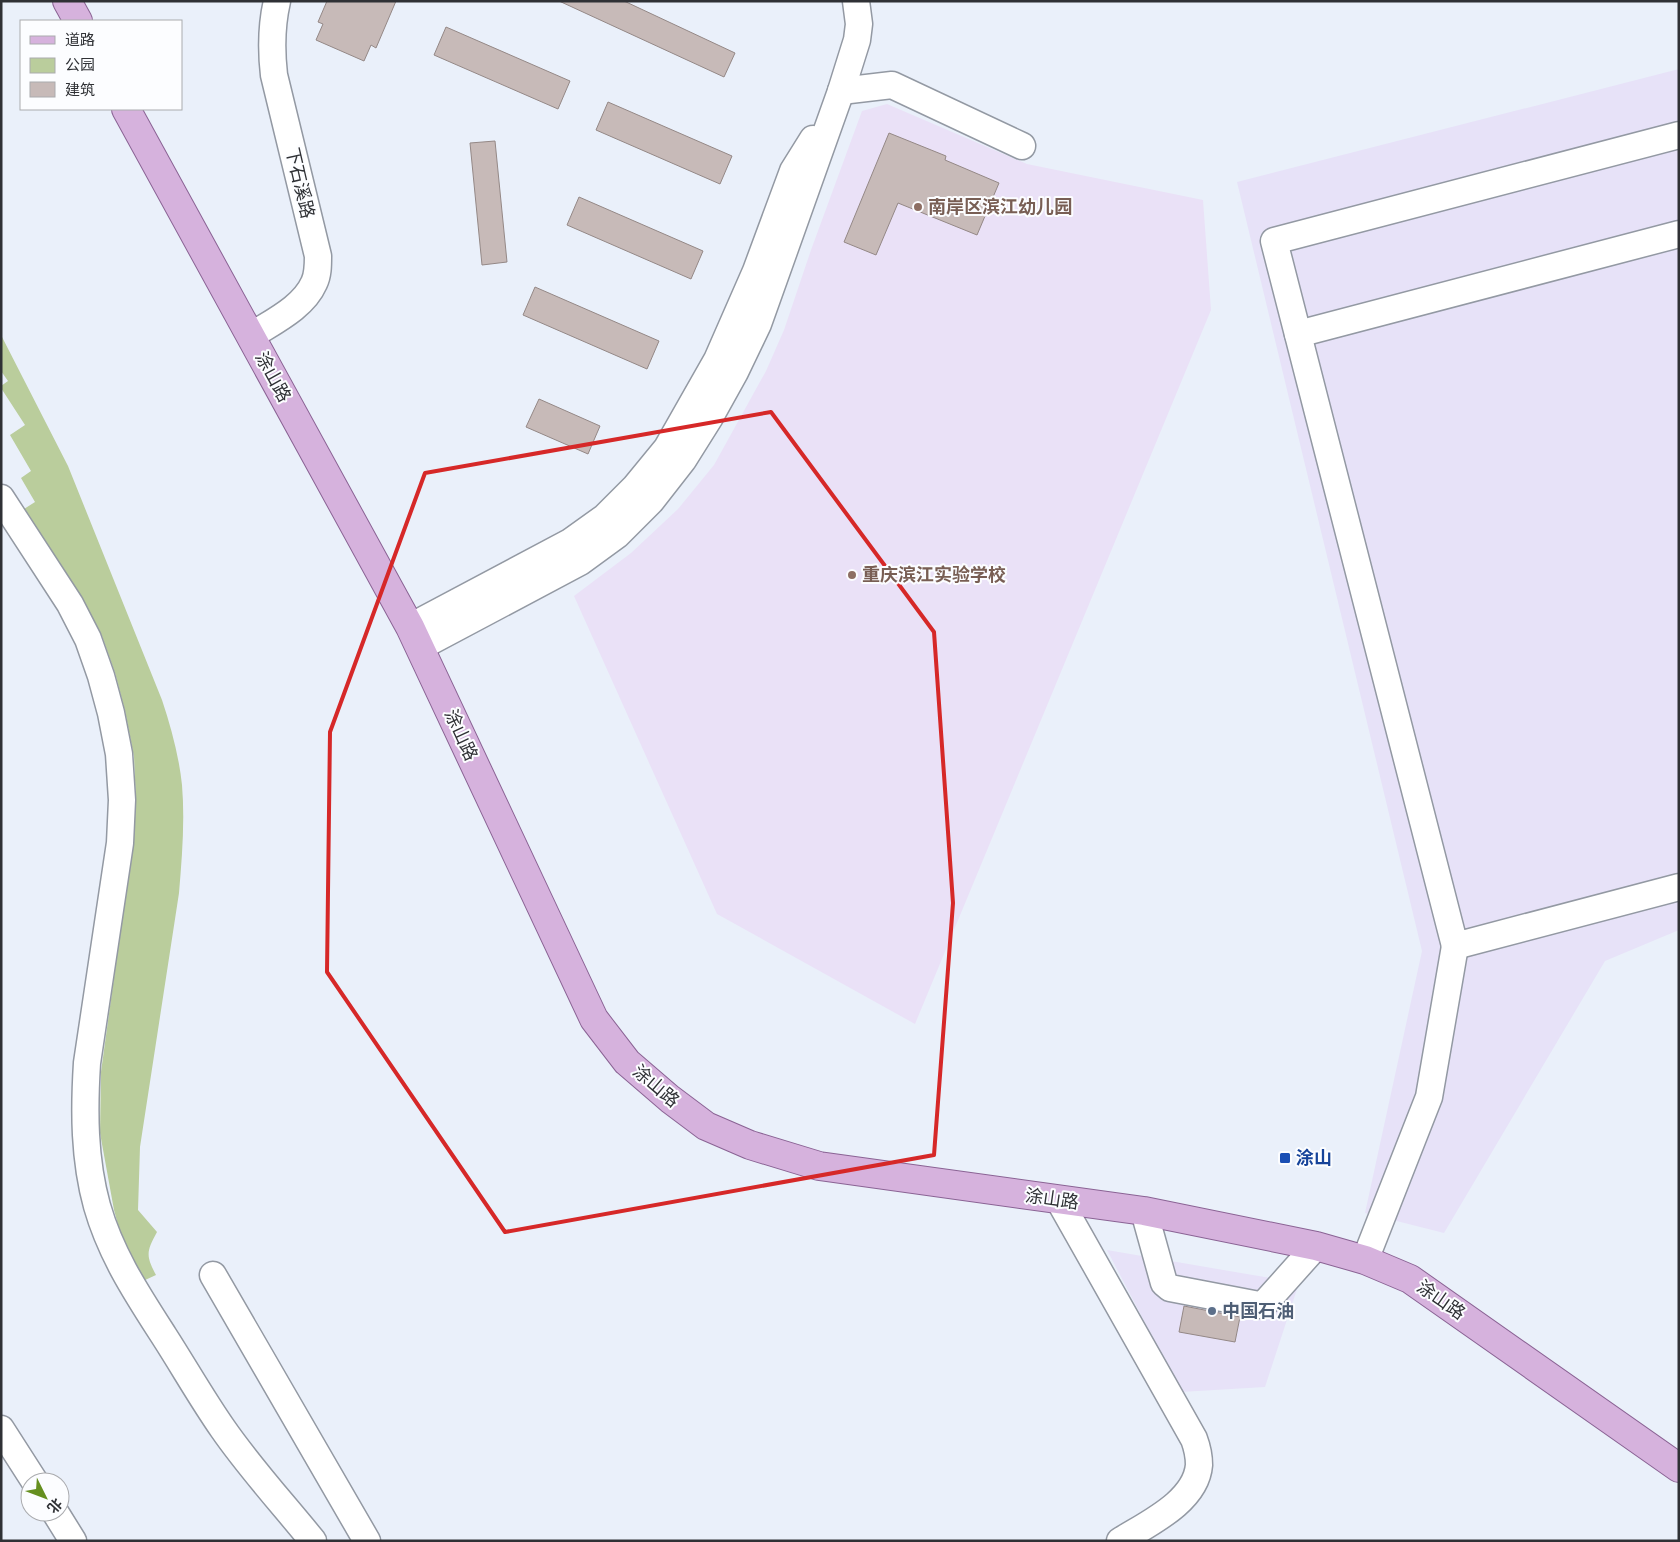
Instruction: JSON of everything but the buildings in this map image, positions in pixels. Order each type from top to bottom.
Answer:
[{"type":"main road","points":[[67,1],[77,20]]},
{"type":"main road","name":"涂山路","points":[[127,110],[415,637],[594,1019],[634,1069],[706,1126],[750,1146],[818,1166],[1144,1211],[1316,1246],[1365,1260],[1410,1279],[1679,1468]]},
{"type":"street","name":"下石溪路","points":[[251,336],[296,305],[314,284],[318,271],[318,256],[274,75],[271,50],[272,22],[277,1]]},
{"type":"street","points":[[415,637],[570,542],[605,517],[635,487],[667,448],[717,360],[756,271],[793,171],[841,91],[858,32],[859,24],[856,1]]},
{"type":"street","points":[[841,91],[892,84],[1022,146]]},
{"type":"street","points":[[1365,1260],[1429,1097],[1455,946],[1274,241],[1679,135]]},
{"type":"street","points":[[1298,334],[1679,234]]},
{"type":"street","points":[[1,498],[70,604],[88,639],[111,713],[119,754],[122,800],[120,843],[87,1063],[85,1136],[97,1205],[124,1273],[223,1428],[243,1456],[313,1541]]},
{"type":"street","points":[[1455,946],[1679,887]]},
{"type":"street","points":[[1060,1200],[1194,1439],[1198,1452],[1199,1467],[1194,1482],[1184,1496],[1171,1509],[1120,1541]]},
{"type":"street","points":[[1144,1211],[1164,1282],[1170,1288],[1259,1305],[1265,1303],[1316,1246]]},
{"type":"street","points":[[213,1275],[367,1541]]},
{"type":"street","points":[[1,1429],[29,1472]]},
{"type":"street","points":[[61,1522],[73,1541]]},
{"type":"highlighted area","points":[[771,412],[934,632],[953,903],[934,1155],[505,1232],[327,972],[330,732],[425,473]]},
{"type":"shaded area","points":[[1679,69],[1679,930],[1605,961],[1444,1233],[1365,1213],[1422,951],[1237,182]]},
{"type":"shaded area","name":"重庆滨江实验学校","points":[[887,104],[1027,164],[1203,200],[1211,310],[915,1024],[717,914],[574,596],[631,553],[678,509],[714,465],[766,371],[784,330],[862,111]]},
{"type":"shaded area","points":[[1107,1250],[1299,1283],[1265,1387],[1181,1392]]},
{"type":"green space","points":[[1,335],[68,466],[162,700],[181,774],[183,826],[179,893],[140,1147],[138,1210],[157,1232],[149,1249],[150,1263],[156,1275],[143,1281],[121,1236],[114,1210],[100,1133],[101,1072],[132,846],[136,803],[134,757],[115,673],[102,636],[82,599],[24,509],[35,502],[21,478],[31,471],[10,435],[25,425],[1,388],[8,381],[1,371]]},
{"type":"place","name":"南岸区滨江幼儿园","points":[[918,207]]},
{"type":"place","name":"重庆滨江实验学校","points":[[852,575]]},
{"type":"place","name":"涂山","points":[[1285,1158]]},
{"type":"place","name":"中国石油","points":[[1212,1311]]}]
